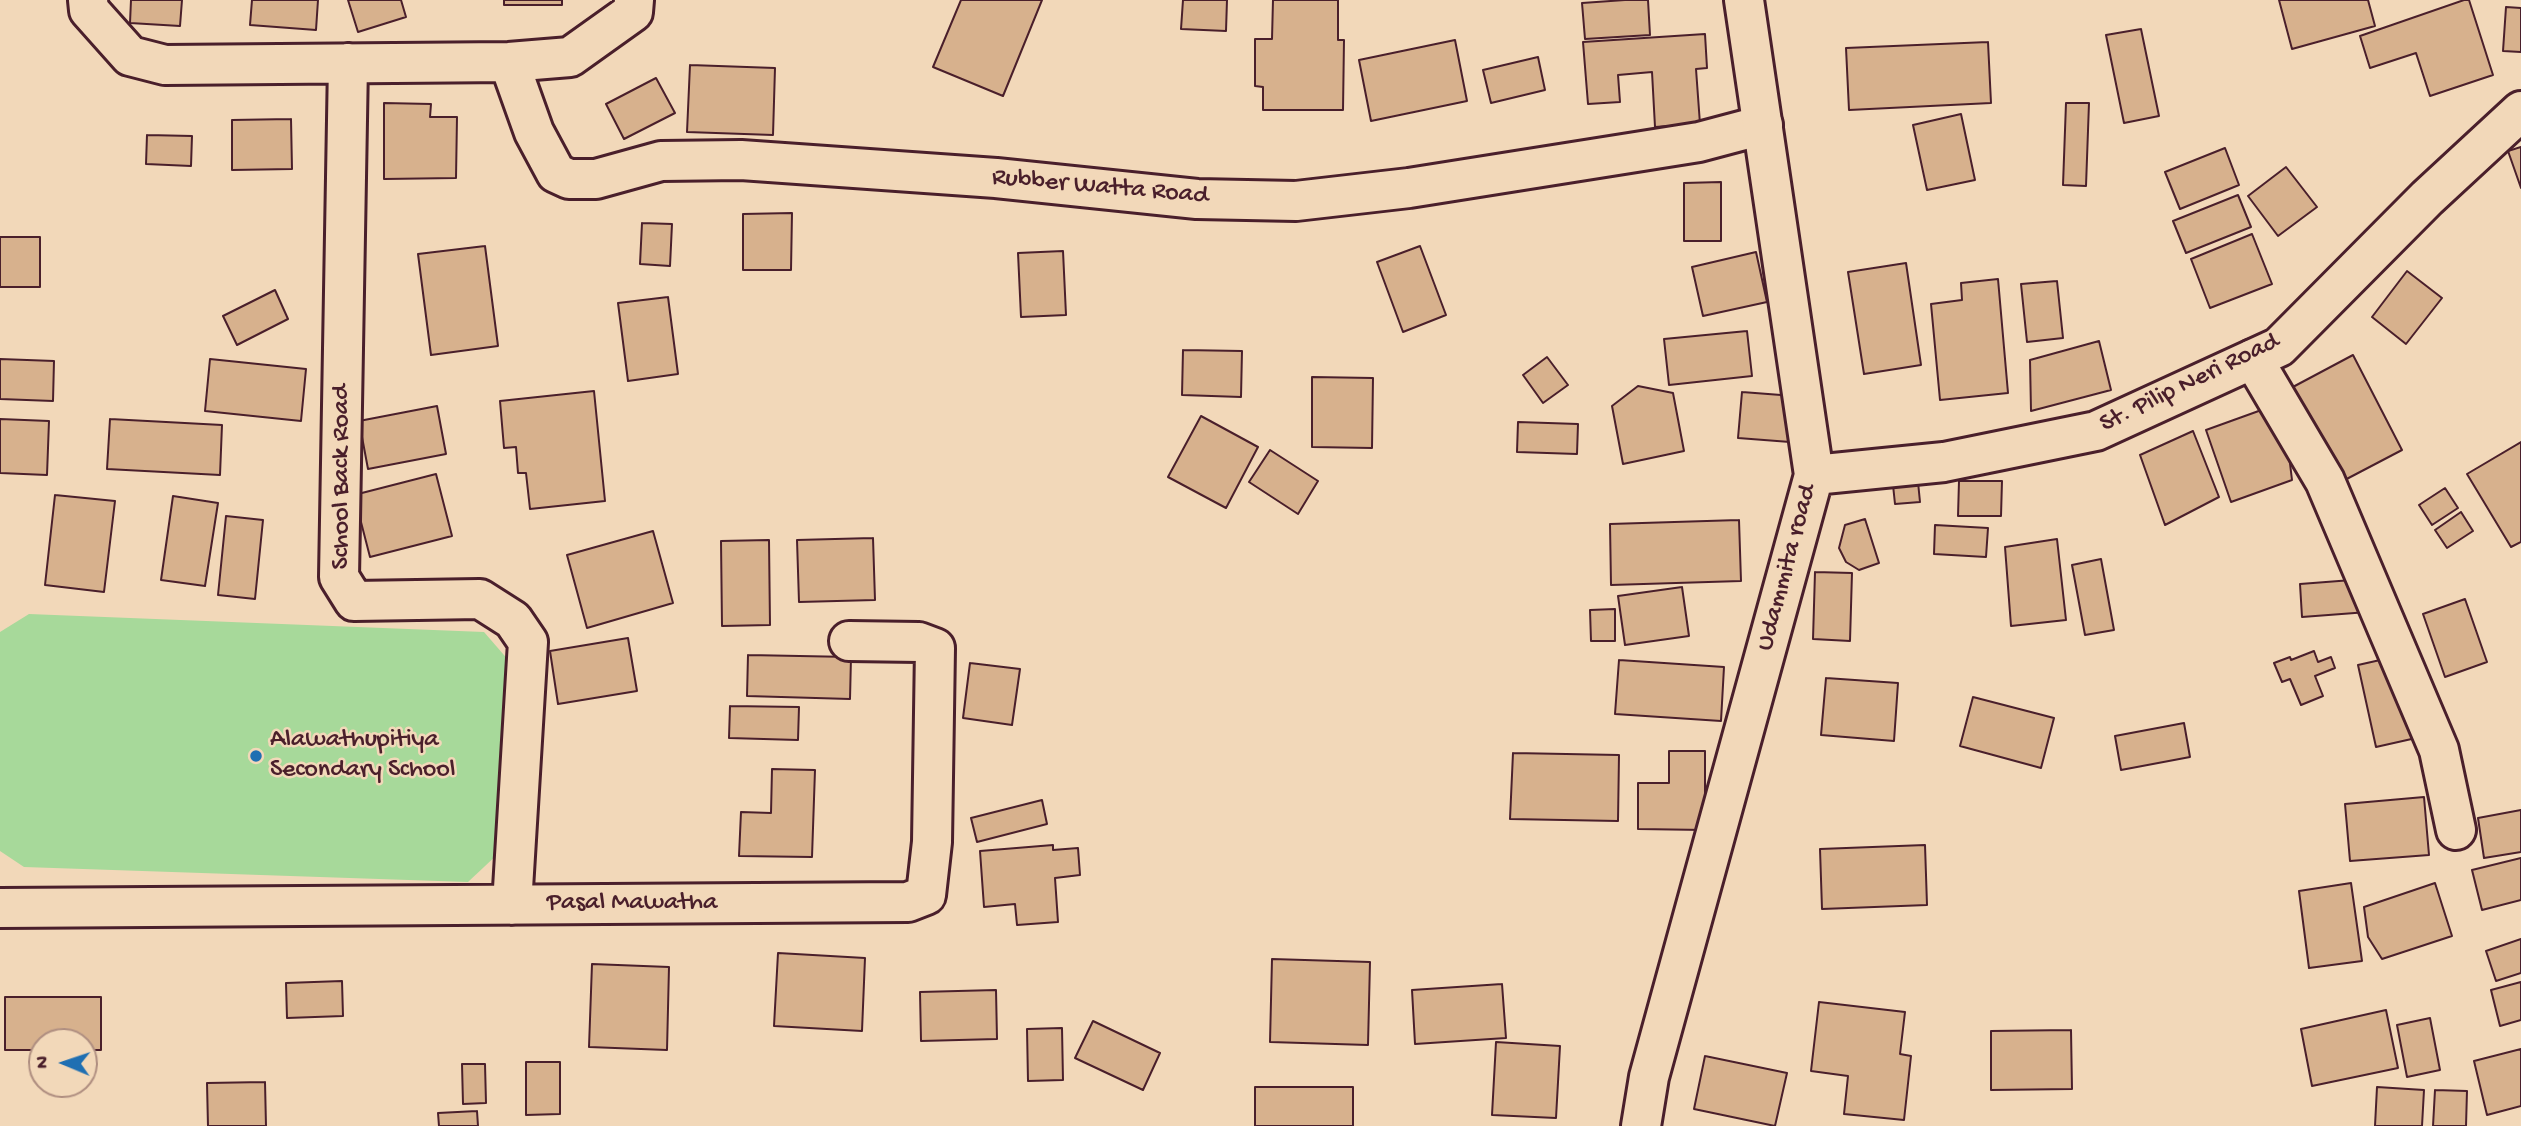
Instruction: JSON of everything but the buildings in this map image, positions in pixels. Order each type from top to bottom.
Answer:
[{"type":"street","points":[[88,0],[89,10],[130,56],[165,65],[509,62],[570,57],[634,12],[635,0]]},
{"type":"street","name":"Udammita road","points":[[1641,1126],[1649,1076],[1814,475],[1744,0]]},
{"type":"street","name":"Rubber Watta Road","points":[[509,62],[534,132],[556,173],[569,179],[596,179],[661,161],[741,160],[996,178],[1197,199],[1296,201],[1409,188],[1699,142],[1763,125]]},
{"type":"street","name":"School Back Road","points":[[348,63],[339,577],[354,601],[480,599],[513,620],[527,642],[512,905]]},
{"type":"street","name":"St. Pilip Neri Road","points":[[1814,475],[1944,462],[2096,430],[2279,346],[2427,198],[2521,111]]},
{"type":"street","points":[[2253,359],[2325,481],[2439,750],[2456,830]]},
{"type":"street","name":"Pasal Mawatha","points":[[0,908],[908,902],[926,895],[932,842],[935,648],[919,642],[849,641]]},
{"type":"green space","name":"Alawathupitiya Secondary School","points":[[29,614],[484,632],[510,662],[500,852],[468,882],[24,867],[0,851],[0,632]]},
{"type":"place","name":"Alawathupitiya Secondary School","points":[[256,756]]}]
